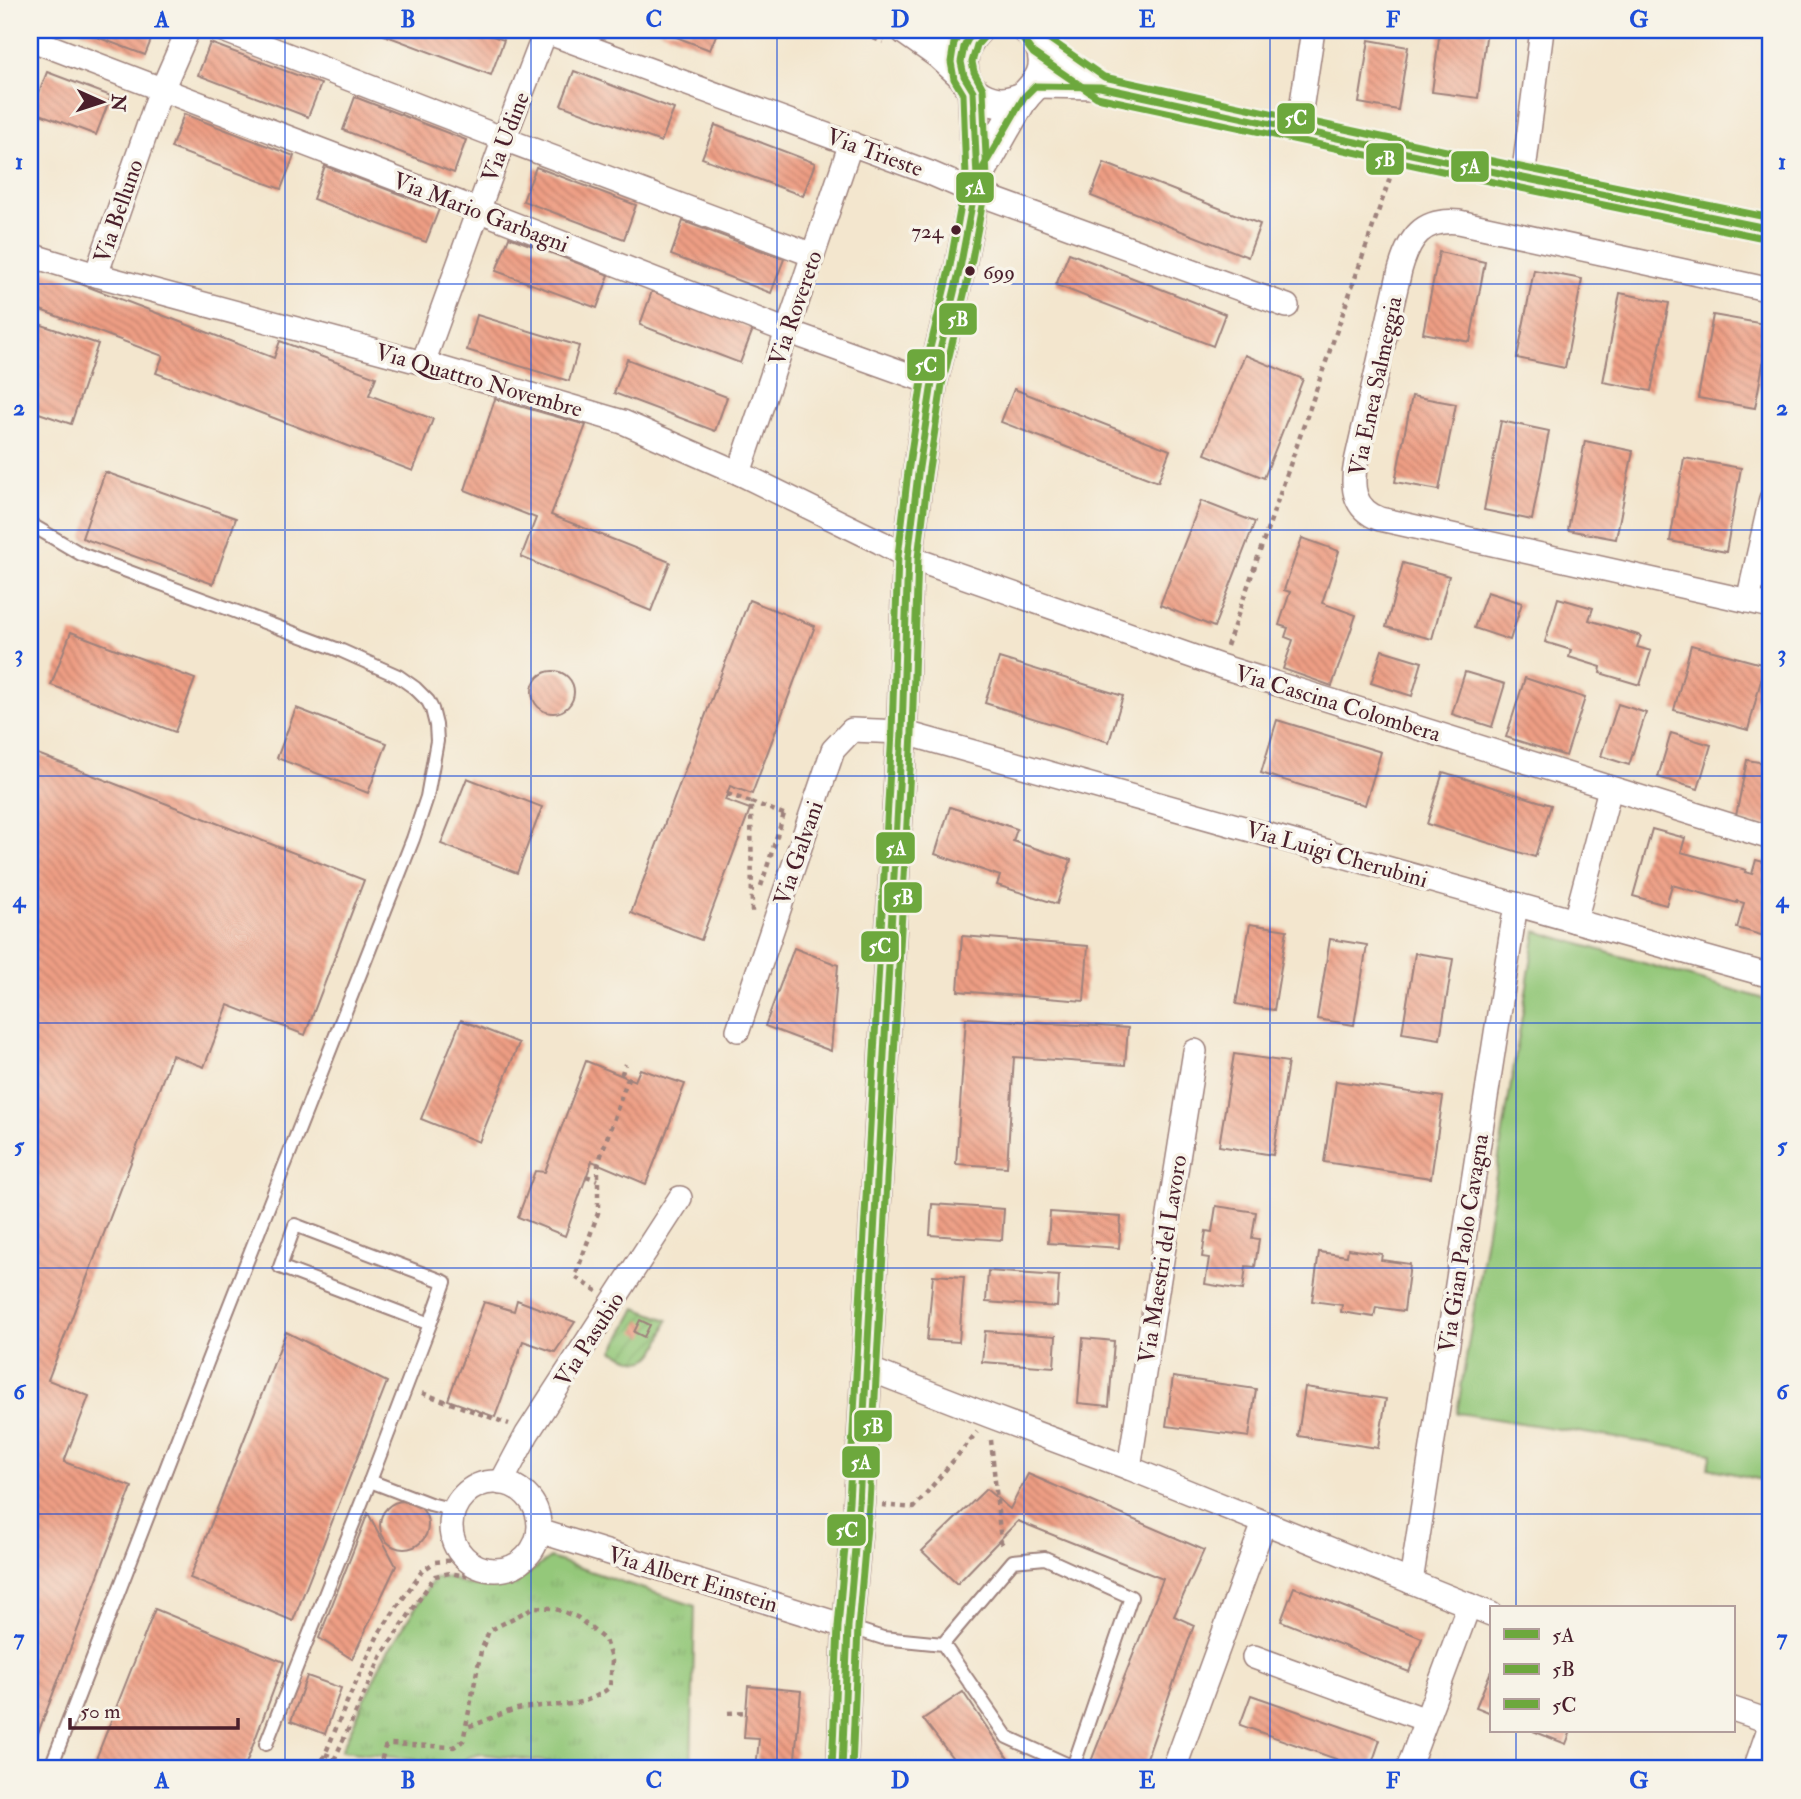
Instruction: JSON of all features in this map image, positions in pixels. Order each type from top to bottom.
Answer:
[{"type":"street","name":"Via Belluno","points":[[96,275],[162,89],[188,30]]},
{"type":"street","points":[[223,30],[813,255]]},
{"type":"street","name":"Via Udine","points":[[423,363],[544,30]]},
{"type":"street","name":"Via Trieste","points":[[544,30],[930,173],[976,185],[1287,306]]},
{"type":"street","points":[[906,30],[940,54],[984,99],[1011,102],[1029,92],[1100,87],[1771,229]]},
{"type":"street","points":[[926,30],[956,30]]},
{"type":"street","points":[[842,1769],[848,1627],[859,1503],[902,733],[908,557],[932,383],[960,268],[976,185],[969,83],[961,62],[968,38],[976,30]]},
{"type":"street","points":[[1298,129],[1313,30]]},
{"type":"street","points":[[1523,178],[1542,30]]},
{"type":"street","points":[[976,185],[1029,92],[1041,77],[1043,56],[1034,38]]},
{"type":"street","points":[[1034,38],[1100,87]]},
{"type":"street","name":"Via Mario Garbagni","points":[[30,39],[787,331],[932,383]]},
{"type":"street","name":"Via Rovereto","points":[[739,473],[851,143]]},
{"type":"street","name":"Via Enea Salmeggia","points":[[1771,290],[1459,222],[1430,224],[1416,235],[1403,259],[1354,471],[1355,495],[1360,506],[1380,519],[1771,606]]},
{"type":"street","name":"Via Quattro Novembre","points":[[30,255],[423,363],[622,422],[739,473],[908,557]]},
{"type":"street","points":[[1748,601],[1771,499]]},
{"type":"street","name":"Via Cascina Colombera","points":[[908,557],[1220,666],[1771,838]]},
{"type":"street","name":"Via Galvani","points":[[738,1030],[833,750],[852,730],[902,733]]},
{"type":"street","name":"Via Luigi Cherubini","points":[[902,733],[1771,976]]},
{"type":"street","points":[[1575,921],[1610,789]]},
{"type":"street","name":"Via Gian Paolo Cavagna","points":[[1411,1582],[1516,904]]},
{"type":"street","name":"Via Maestri del Lavoro","points":[[1129,1468],[1195,1051]]},
{"type":"street","name":"Via Pasubio","points":[[501,1483],[527,1434],[680,1198]]},
{"type":"street","points":[[866,1368],[1129,1468],[1490,1614]]},
{"type":"street","points":[[486,1483],[501,1483],[513,1486],[533,1504],[539,1531],[528,1556],[504,1569],[491,1570],[477,1567],[461,1556],[452,1536],[451,1523],[461,1498],[486,1483]]},
{"type":"street","points":[[1174,1769],[1264,1523]]},
{"type":"street","name":"Via Albert Einstein","points":[[539,1531],[848,1627]]},
{"type":"street","points":[[1408,1769],[1469,1605]]},
{"type":"street","points":[[1254,1657],[1426,1720]]},
{"type":"street","points":[[1734,1709],[1771,1723],[1755,1769]]},
{"type":"lane","points":[[30,524],[81,554],[330,646],[398,676],[428,701],[436,725],[437,741],[427,797],[413,839],[50,1769]]},
{"type":"lane","points":[[266,1744],[370,1481],[406,1387],[430,1324],[446,1282],[295,1225],[280,1267],[430,1324]]},
{"type":"lane","points":[[370,1481],[430,1504],[454,1510]]},
{"type":"lane","points":[[848,1627],[883,1638],[943,1644],[1007,1737],[1073,1767],[1131,1597],[1045,1558],[1013,1561],[943,1644]]},
{"type":"path","points":[[1220,666],[1399,151]]},
{"type":"path","points":[[727,794],[776,811]]},
{"type":"path","points":[[751,802],[752,913],[784,814]]},
{"type":"path","points":[[613,1303],[575,1276],[598,1213],[598,1164],[628,1078],[622,1073],[625,1064]]},
{"type":"path","points":[[586,1176],[597,1180]]},
{"type":"path","points":[[406,1387],[510,1424]]},
{"type":"path","points":[[859,1503],[914,1508],[990,1416]]},
{"type":"path","points":[[990,1416],[1000,1542],[1013,1561]]},
{"type":"path","points":[[319,1769],[379,1633],[422,1571],[435,1562],[461,1556],[465,1576],[450,1573],[435,1576],[382,1655],[330,1769]]},
{"type":"path","points":[[379,1769],[386,1747],[390,1744],[454,1747],[463,1741],[481,1651],[489,1631],[534,1607],[553,1608],[577,1616],[605,1640],[612,1661],[610,1687],[601,1694],[586,1701],[559,1706],[514,1710],[466,1727]]},
{"type":"path","points":[[728,1713],[746,1713]]},
{"type":"path","points":[[326,1754],[335,1758],[340,1769]]},
{"type":"green space","points":[[1536,931],[1771,1001],[1771,1482],[1708,1468],[1712,1453],[1457,1413]]},
{"type":"green space","points":[[636,1308],[668,1320],[658,1348],[654,1354],[642,1361],[613,1351]]},
{"type":"green space","points":[[550,1558],[695,1606],[691,1769],[610,1769],[481,1754],[469,1757],[459,1765],[341,1751],[383,1659],[434,1578],[449,1577],[463,1584],[498,1588],[526,1575]]},
{"type":"building","points":[[78,30],[155,30],[145,55]]},
{"type":"building","points":[[386,30],[475,30],[504,40],[491,75],[384,35]]},
{"type":"building","points":[[658,30],[718,30],[710,50]]},
{"type":"building","points":[[1440,30],[1487,30],[1478,98],[1432,92]]},
{"type":"building","points":[[1369,40],[1408,47],[1398,110],[1359,103]]},
{"type":"building","points":[[210,43],[321,84],[308,117],[198,75]]},
{"type":"building","points":[[574,71],[674,109],[661,142],[561,105]]},
{"type":"building","points":[[47,72],[111,96],[96,135],[32,111]]},
{"type":"building","points":[[355,97],[466,140],[454,173],[343,130]]},
{"type":"building","points":[[184,114],[294,156],[281,189],[171,148]]},
{"type":"building","points":[[715,125],[815,163],[803,196],[702,158]]},
{"type":"building","points":[[1104,163],[1260,224],[1248,257],[1091,196]]},
{"type":"building","points":[[325,166],[439,209],[426,242],[313,199]]},
{"type":"building","points":[[536,167],[636,205],[624,239],[523,201]]},
{"type":"building","points":[[683,221],[784,259],[771,293],[671,255]]},
{"type":"building","points":[[509,237],[609,275],[597,308],[496,271]]},
{"type":"building","points":[[1439,252],[1485,262],[1470,342],[1423,333]]},
{"type":"building","points":[[1069,253],[1225,314],[1213,346],[1056,285]]},
{"type":"building","points":[[34,266],[274,358],[280,341],[376,377],[369,395],[433,419],[413,471],[156,373],[163,356],[30,306],[30,276]]},
{"type":"building","points":[[1534,270],[1582,279],[1565,368],[1517,358]]},
{"type":"building","points":[[652,291],[753,329],[740,363],[640,325]]},
{"type":"building","points":[[1620,293],[1669,303],[1651,391],[1603,382]]},
{"type":"building","points":[[477,315],[579,346],[569,381],[467,350]]},
{"type":"building","points":[[1713,315],[1770,325],[1755,408],[1698,398]]},
{"type":"building","points":[[30,321],[98,344],[71,424],[30,410]]},
{"type":"building","points":[[1245,355],[1303,379],[1264,478],[1205,454]]},
{"type":"building","points":[[627,359],[727,397],[715,431],[614,393]]},
{"type":"building","points":[[1014,389],[1170,450],[1158,482],[1001,422]]},
{"type":"building","points":[[1412,396],[1456,404],[1439,490],[1395,482]]},
{"type":"building","points":[[495,399],[586,425],[551,515],[670,562],[651,611],[521,557],[536,518],[465,490]]},
{"type":"building","points":[[1501,421],[1549,431],[1532,520],[1484,510]]},
{"type":"building","points":[[1585,441],[1633,451],[1616,539],[1568,530]]},
{"type":"building","points":[[1684,458],[1741,468],[1726,552],[1670,541]]},
{"type":"building","points":[[105,472],[236,518],[213,584],[82,538]]},
{"type":"building","points":[[1201,501],[1255,522],[1214,627],[1160,605]]},
{"type":"building","points":[[1302,538],[1339,551],[1322,603],[1356,615],[1332,686],[1283,669],[1293,640],[1285,637],[1288,628],[1279,625],[1290,592],[1284,590]]},
{"type":"building","points":[[1403,563],[1449,576],[1432,639],[1386,627]]},
{"type":"building","points":[[1487,592],[1522,603],[1510,640],[1474,628]]},
{"type":"building","points":[[1558,598],[1593,608],[1589,620],[1641,636],[1637,647],[1651,651],[1640,685],[1600,673],[1601,667],[1569,657],[1571,650],[1545,642]]},
{"type":"building","points":[[749,600],[815,626],[752,794],[730,786],[725,800],[750,809],[701,940],[631,913]]},
{"type":"building","points":[[71,632],[195,679],[175,732],[51,685]]},
{"type":"building","points":[[1691,645],[1765,665],[1748,730],[1674,710]]},
{"type":"building","points":[[1382,650],[1422,662],[1412,696],[1371,683]]},
{"type":"building","points":[[999,658],[1123,696],[1109,742],[985,703]]},
{"type":"building","points":[[553,671],[568,677],[574,692],[568,707],[553,713],[538,707],[532,692],[538,677]]},
{"type":"building","points":[[1465,672],[1505,684],[1492,727],[1452,714]]},
{"type":"building","points":[[1525,678],[1585,698],[1566,756],[1506,737]]},
{"type":"building","points":[[1618,704],[1646,713],[1629,765],[1601,756]]},
{"type":"building","points":[[296,708],[387,743],[368,793],[277,758]]},
{"type":"building","points":[[1277,720],[1381,752],[1365,805],[1261,773]]},
{"type":"building","points":[[1671,733],[1711,745],[1698,789],[1658,777]]},
{"type":"building","points":[[30,751],[364,880],[305,1035],[228,1005],[204,1067],[172,1055],[48,1380],[89,1396],[64,1462],[132,1487],[30,1754]]},
{"type":"building","points":[[1747,760],[1771,764],[1771,826],[1735,821]]},
{"type":"building","points":[[1443,772],[1551,805],[1535,857],[1427,824]]},
{"type":"building","points":[[467,778],[542,807],[517,873],[441,844]]},
{"type":"building","points":[[950,807],[1017,829],[1013,841],[1071,860],[1057,904],[997,885],[1000,876],[935,854]]},
{"type":"building","points":[[1652,829],[1685,838],[1681,852],[1746,870],[1745,872],[1752,874],[1756,860],[1771,864],[1771,938],[1737,928],[1744,903],[1672,885],[1666,905],[1633,896]]},
{"type":"building","points":[[1250,924],[1287,930],[1274,1010],[1236,1004]]},
{"type":"building","points":[[962,936],[1088,946],[1084,1001],[958,991]]},
{"type":"building","points":[[1330,939],[1367,945],[1354,1025],[1317,1019]]},
{"type":"building","points":[[794,948],[838,965],[831,1051],[765,1026]]},
{"type":"building","points":[[1415,953],[1453,959],[1440,1039],[1402,1033]]},
{"type":"building","points":[[966,1018],[1128,1028],[1125,1065],[1014,1057],[1007,1167],[956,1164]]},
{"type":"building","points":[[461,1020],[519,1043],[479,1142],[421,1119]]},
{"type":"building","points":[[1234,1054],[1288,1062],[1273,1155],[1219,1146]]},
{"type":"building","points":[[586,1061],[635,1081],[640,1069],[685,1084],[646,1184],[592,1161],[565,1236],[518,1217],[535,1171],[545,1172]]},
{"type":"building","points":[[1336,1081],[1443,1097],[1431,1178],[1324,1162]]},
{"type":"building","points":[[932,1204],[1004,1209],[1002,1240],[930,1235]]},
{"type":"building","points":[[1216,1206],[1256,1212],[1252,1238],[1259,1239],[1255,1267],[1246,1266],[1243,1290],[1205,1284],[1209,1258],[1202,1257],[1206,1231],[1212,1232]]},
{"type":"building","points":[[1050,1212],[1121,1217],[1119,1248],[1048,1243]]},
{"type":"building","points":[[1348,1249],[1382,1254],[1381,1260],[1410,1264],[1404,1311],[1376,1307],[1374,1317],[1341,1312],[1342,1305],[1312,1301],[1319,1252],[1347,1256]]},
{"type":"building","points":[[988,1271],[1059,1276],[1057,1307],[986,1302]]},
{"type":"building","points":[[933,1275],[964,1277],[959,1342],[927,1340]]},
{"type":"building","points":[[517,1300],[575,1322],[555,1352],[523,1341],[495,1417],[448,1400],[484,1302],[514,1311]]},
{"type":"building","points":[[640,1320],[650,1325],[644,1337],[634,1332]]},
{"type":"building","points":[[985,1331],[1056,1336],[1054,1367],[982,1362]]},
{"type":"building","points":[[286,1332],[387,1382],[293,1621],[190,1578]]},
{"type":"building","points":[[1083,1338],[1114,1341],[1109,1406],[1078,1403]]},
{"type":"building","points":[[1173,1377],[1256,1389],[1249,1437],[1166,1426]]},
{"type":"building","points":[[1305,1387],[1386,1399],[1378,1448],[1298,1436]]},
{"type":"building","points":[[1028,1474],[1204,1550],[1174,1616],[1194,1625],[1143,1769],[1088,1769],[1163,1579],[1018,1521],[957,1584],[922,1551],[986,1489],[1010,1509]]},
{"type":"building","points":[[404,1501],[421,1508],[428,1525],[421,1542],[404,1549],[387,1542],[380,1525],[387,1508]]},
{"type":"building","points":[[368,1513],[396,1566],[352,1659],[319,1638]]},
{"type":"building","points":[[1294,1587],[1422,1638],[1409,1672],[1281,1621]]},
{"type":"building","points":[[155,1609],[284,1662],[244,1769],[92,1769]]},
{"type":"building","points":[[1490,1673],[1490,1713],[1476,1707]]},
{"type":"building","points":[[307,1676],[341,1688],[325,1734],[291,1721]]},
{"type":"building","points":[[748,1686],[801,1691],[794,1769],[756,1769],[759,1739],[744,1738]]},
{"type":"building","points":[[963,1692],[1015,1769],[961,1769],[923,1719]]},
{"type":"building","points":[[1251,1695],[1380,1740],[1370,1769],[1240,1725]]},
{"type":"building","points":[[1536,1732],[1571,1732],[1566,1744]]},
{"type":"building","points":[[1446,1761],[1471,1769],[1444,1769]]},
{"type":"transit line","name":"5C","points":[[832,1769],[838,1627],[849,1502],[892,732],[898,556],[922,381],[950,266],[966,177],[963,94],[954,79],[951,62],[954,43],[962,30]]},
{"type":"transit line","name":"5A","points":[[973,197],[977,178],[973,91],[964,76],[961,62],[964,47],[977,30]]},
{"type":"transit line","name":"5C","points":[[1042,30],[1048,38],[1104,77],[1771,218]]},
{"type":"transit line","name":"5B","points":[[852,1769],[858,1628],[869,1504],[912,733],[918,558],[942,385],[970,270],[987,179],[983,89],[972,62],[977,45],[984,37]]},
{"type":"transit line","name":"5B","points":[[1021,37],[1033,53],[1097,97],[1769,239]]},
{"type":"transit line","name":"5A","points":[[842,1769],[848,1627],[859,1503],[902,732],[908,557],[932,383],[960,268],[977,178],[1024,97],[1035,86],[1100,87],[1771,229]]},
{"type":"place","name":"724","points":[[956,230]]},
{"type":"place","name":"699","points":[[970,271]]}]
